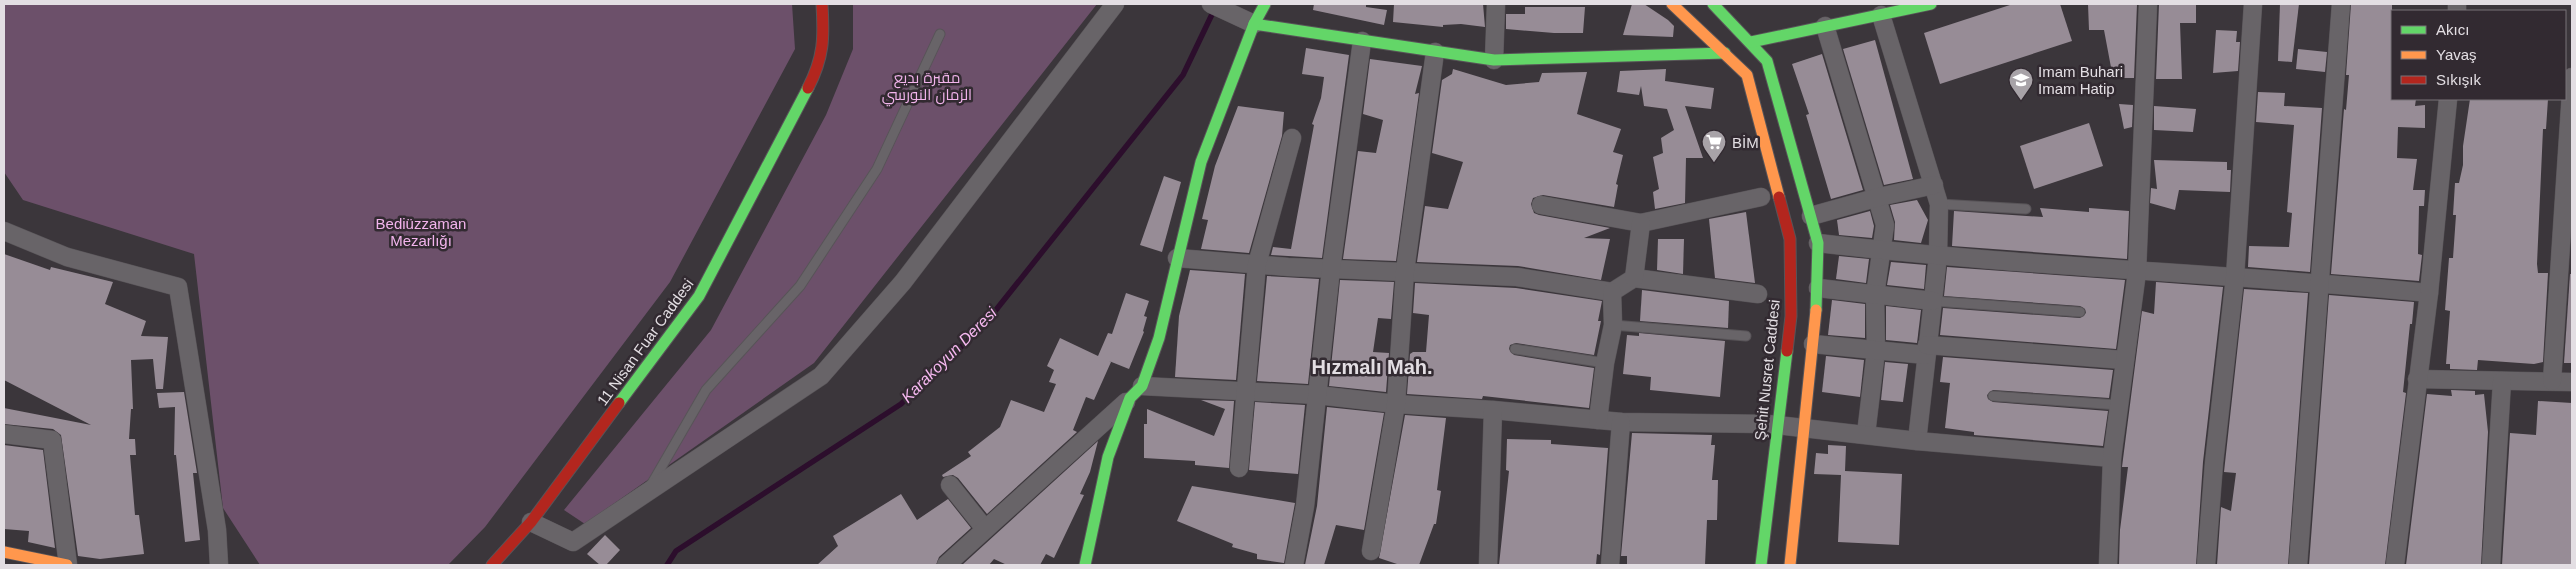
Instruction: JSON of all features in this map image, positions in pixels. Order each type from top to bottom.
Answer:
[{"type":"main road","name":"11 Nisan Fuar Caddesi","points":[[492,565],[531,522],[698,296],[816,75],[824,44],[822,4]]},
{"type":"main road","points":[[1085,565],[1108,456],[1159,338],[1201,162],[1254,24],[1265,4]]},
{"type":"main road","name":"Şehit Nusret Caddesi","points":[[1672,4],[1747,75],[1790,239],[1791,316],[1760,565]]},
{"type":"main road","points":[[1712,4],[1751,42],[1767,61],[1818,244],[1818,288],[1790,565]]},
{"type":"main road","points":[[1751,42],[1931,4]]},
{"type":"main road","points":[[1254,24],[1272,25],[1362,41],[1494,60],[1725,53]]},
{"type":"main road","points":[[4,552],[68,565]]},
{"type":"street","points":[[531,522],[573,542],[821,376],[903,282],[1115,4]]},
{"type":"street","points":[[1211,4],[1254,24]]},
{"type":"street","points":[[1494,60],[1496,4]]},
{"type":"street","points":[[2108,565],[2112,458],[2137,272],[2148,4]]},
{"type":"street","points":[[2206,565],[2214,463],[2236,277],[2253,4]]},
{"type":"street","points":[[2298,565],[2341,4]]},
{"type":"street","points":[[1881,15],[1939,204],[1938,256],[1917,442]]},
{"type":"street","points":[[1825,26],[1886,225],[1876,295],[1876,351],[1866,434]]},
{"type":"street","points":[[1294,565],[1305,506],[1331,269],[1362,41]]},
{"type":"street","points":[[1371,551],[1396,404],[1405,271],[1435,52]]},
{"type":"street","points":[[2552,381],[2566,255],[2572,77]]},
{"type":"street","points":[[2395,565],[2429,293],[2448,100]]},
{"type":"street","points":[[1239,468],[1244,390],[1257,264],[1292,138]]},
{"type":"street","points":[[1811,216],[1878,197],[1934,185]]},
{"type":"street","points":[[1541,205],[1641,223],[1761,197]]},
{"type":"street","points":[[1634,278],[1641,223]]},
{"type":"street","points":[[4,231],[67,258],[178,287],[217,530],[219,565]]},
{"type":"street","points":[[1818,244],[2137,272],[2319,282],[2429,293]]},
{"type":"street","points":[[1177,258],[1331,269],[1517,277],[1612,292],[1634,278],[1758,294]]},
{"type":"street","points":[[1818,288],[1933,301]]},
{"type":"street","points":[[1598,420],[1604,363],[1613,325],[1612,292]]},
{"type":"street","points":[[1813,344],[1876,351],[1927,350],[2124,360]]},
{"type":"street","points":[[2417,379],[2572,382]]},
{"type":"street","points":[[2491,565],[2502,381]]},
{"type":"street","points":[[946,565],[1136,392],[1244,390],[1621,422],[1777,425],[1866,434],[1917,442],[2112,458]]},
{"type":"street","points":[[1488,565],[1493,410]]},
{"type":"street","points":[[1610,565],[1621,422]]},
{"type":"street","points":[[4,434],[52,440],[68,565]]},
{"type":"street","points":[[950,485],[984,529]]},
{"type":"lane","points":[[647,491],[706,390],[800,286],[877,169],[940,34]]},
{"type":"lane","points":[[1939,204],[2026,209]]},
{"type":"lane","points":[[1933,301],[2080,312]]},
{"type":"lane","points":[[1613,325],[1746,336]]},
{"type":"lane","points":[[1515,349],[1604,363]]},
{"type":"lane","points":[[1994,396],[2118,406]]},
{"type":"green space","name":"Bediüzzaman Mezarlığı","points":[[4,4],[792,4],[795,49],[670,282],[485,527],[448,565],[260,565],[223,508],[194,254],[23,200],[4,172]]},
{"type":"green space","name":"مقبرة بديع الزمان النورسي","points":[[853,4],[1097,4],[814,363],[585,524],[564,510],[711,330],[826,115],[853,49]]},
{"type":"building","points":[[1314,4],[1366,4],[1366,7],[1387,10],[1384,25],[1313,10]]},
{"type":"building","points":[[1394,4],[1483,4],[1485,27],[1461,24],[1443,25],[1443,27],[1393,22]]},
{"type":"building","points":[[1632,4],[1644,4],[1668,20],[1674,26],[1673,37],[1623,35]]},
{"type":"building","points":[[2013,4],[2060,4],[2072,41],[1940,84],[1924,33]]},
{"type":"building","points":[[2088,4],[2137,4],[2134,78],[2113,78],[2104,30],[2089,30]]},
{"type":"building","points":[[2159,4],[2196,4],[2196,23],[2180,23],[2182,79],[2156,79]]},
{"type":"building","points":[[2280,4],[2299,4],[2292,62],[2278,61]]},
{"type":"building","points":[[2351,4],[2392,4],[2391,100],[2416,100],[2415,106],[2425,105],[2425,128],[2398,127],[2397,158],[2417,159],[2413,190],[2425,190],[2424,206],[2419,206],[2418,254],[2422,255],[2419,281],[2331,274],[2344,109],[2346,110],[2349,75],[2346,75]]},
{"type":"building","points":[[1525,7],[1585,7],[1583,33],[1554,33],[1506,29],[1506,14],[1525,14]]},
{"type":"building","points":[[2216,30],[2237,31],[2236,42],[2240,42],[2238,71],[2213,73]]},
{"type":"building","points":[[1875,40],[1913,179],[1884,185],[1843,49]]},
{"type":"building","points":[[1306,48],[1349,55],[1322,258],[1271,255],[1273,247],[1291,249],[1314,125],[1312,124],[1321,98],[1324,77],[1302,74]]},
{"type":"building","points":[[2298,49],[2327,52],[2325,72],[2296,69]]},
{"type":"building","points":[[1822,54],[1863,190],[1831,199],[1806,115],[1809,114],[1792,64]]},
{"type":"building","points":[[1370,59],[1422,66],[1415,94],[1419,93],[1396,261],[1343,259],[1358,151],[1376,153],[1383,120],[1363,114]]},
{"type":"building","points":[[1453,69],[1506,85],[1539,82],[1542,73],[1587,72],[1577,114],[1621,129],[1613,152],[1623,155],[1616,184],[1618,185],[1614,207],[1543,195],[1533,198],[1531,204],[1534,213],[1539,215],[1610,228],[1584,238],[1610,239],[1601,280],[1518,266],[1417,262],[1425,206],[1448,209],[1463,162],[1432,153],[1442,80],[1452,74]]},
{"type":"building","points":[[1666,69],[1665,81],[1714,88],[1711,109],[1685,106],[1703,158],[1686,158],[1685,203],[1655,209],[1653,192],[1659,189],[1653,157],[1663,153],[1661,138],[1674,130],[1667,109],[1644,106],[1641,86],[1639,95],[1617,92],[1620,71]]},
{"type":"building","points":[[2258,92],[2285,93],[2284,106],[2322,108],[2310,272],[2248,267],[2249,246],[2289,247],[2292,213],[2287,212],[2294,125],[2256,122]]},
{"type":"building","points":[[2470,100],[2548,100],[2546,129],[2543,129],[2537,264],[2538,273],[2548,273],[2543,362],[2534,364],[2478,360],[2477,370],[2450,369],[2450,364],[2446,364],[2450,311],[2445,310],[2449,258],[2453,258],[2456,215],[2453,215],[2455,183],[2459,183],[2463,165],[2463,146]]},
{"type":"building","points":[[2119,104],[2133,105],[2132,127],[2124,129]]},
{"type":"building","points":[[1238,106],[1284,112],[1282,136],[1249,253],[1201,249],[1208,220],[1202,219],[1215,166]]},
{"type":"building","points":[[2154,106],[2196,109],[2193,132],[2154,130]]},
{"type":"building","points":[[2089,123],[2103,166],[2034,189],[2020,146]]},
{"type":"building","points":[[2154,160],[2227,162],[2227,170],[2231,170],[2230,192],[2179,190],[2175,210],[2150,203],[2151,188],[2157,189]]},
{"type":"building","points":[[1164,176],[1181,182],[1162,252],[1140,245]]},
{"type":"building","points":[[1917,200],[1928,220],[1921,243],[1894,240],[1895,222],[1890,205]]},
{"type":"building","points":[[2040,208],[2089,212],[2089,208],[2129,211],[2127,259],[1952,246],[1954,211],[2043,217]]},
{"type":"building","points":[[1870,211],[1874,226],[1872,238],[1839,235],[1837,220]]},
{"type":"building","points":[[1746,212],[1755,283],[1715,278],[1709,219]]},
{"type":"building","points":[[1658,239],[1684,239],[1683,274],[1657,270]]},
{"type":"building","points":[[4,254],[50,270],[51,267],[113,282],[105,304],[146,321],[141,336],[168,337],[163,389],[156,389],[153,359],[131,360],[133,409],[131,409],[129,439],[135,439],[136,455],[130,455],[135,515],[139,515],[144,554],[100,559],[78,556],[61,435],[53,429],[4,424],[4,408],[91,425],[4,380]]},
{"type":"building","points":[[1839,256],[1869,259],[1866,283],[1836,279]]},
{"type":"building","points":[[1891,262],[1926,265],[1924,289],[1887,285]]},
{"type":"building","points":[[1947,267],[2125,280],[2116,349],[1940,335],[1943,308],[2080,318],[2086,313],[2085,309],[2080,306],[1944,296]]},
{"type":"building","points":[[1190,270],[1245,274],[1236,380],[1175,377],[1179,316]]},
{"type":"building","points":[[2570,274],[2572,274],[2572,363],[2564,363]]},
{"type":"building","points":[[1267,276],[1319,279],[1308,384],[1257,381]]},
{"type":"building","points":[[1340,280],[1394,282],[1391,319],[1378,318],[1373,352],[1389,353],[1386,392],[1329,386]]},
{"type":"building","points":[[2156,282],[2223,287],[2203,462],[2196,565],[2119,565],[2120,530],[2128,467],[2122,467],[2142,311],[2154,314]]},
{"type":"building","points":[[1415,283],[1516,288],[1602,301],[1598,321],[1601,321],[1594,355],[1516,343],[1510,345],[1509,349],[1514,355],[1594,368],[1589,408],[1483,396],[1482,399],[1407,394],[1410,354],[1413,352],[1426,352],[1429,315],[1413,313]]},
{"type":"building","points":[[2244,289],[2308,293],[2288,565],[2217,565],[2221,507],[2231,511],[2236,473],[2224,472]]},
{"type":"building","points":[[1642,290],[1729,301],[1728,328],[1640,321]]},
{"type":"building","points":[[1126,293],[1149,301],[1144,316],[1147,317],[1144,332],[1129,369],[1109,361],[1111,362],[1094,400],[1086,397],[1073,430],[1077,432],[987,514],[958,478],[953,475],[943,477],[942,475],[971,456],[968,452],[1000,427],[1011,400],[1044,412],[1056,384],[1049,382],[1054,370],[1047,366],[1060,338],[1098,356],[1108,333],[1112,334]]},
{"type":"building","points":[[2329,295],[2414,302],[2403,392],[2406,393],[2385,565],[2309,565]]},
{"type":"building","points":[[1832,300],[1865,304],[1865,338],[1828,335]]},
{"type":"building","points":[[1886,306],[1921,310],[1917,343],[1886,340]]},
{"type":"building","points":[[1639,333],[1725,341],[1720,397],[1650,390],[1651,377],[1623,374],[1627,335],[1639,336]]},
{"type":"building","points":[[1826,356],[1864,360],[1860,397],[1822,392]]},
{"type":"building","points":[[1943,357],[2113,370],[2109,398],[1993,390],[1987,395],[1988,399],[1993,402],[2108,411],[2103,446],[1974,435],[1974,432],[1945,428],[1950,383],[1940,382]]},
{"type":"building","points":[[1885,362],[1908,364],[1903,402],[1881,400]]},
{"type":"building","points":[[2451,390],[2475,391],[2475,395],[2484,394],[2488,432],[2481,565],[2406,565],[2427,394],[2452,396]]},
{"type":"building","points":[[184,392],[197,473],[193,473],[200,540],[185,542],[176,455],[174,455],[175,407],[159,408],[157,393]]},
{"type":"building","points":[[1201,400],[1234,401],[1229,468],[1195,465],[1195,461],[1144,458],[1144,424],[1147,424],[1147,409],[1214,436],[1225,409]]},
{"type":"building","points":[[2538,401],[2572,403],[2572,565],[2502,565],[2510,433],[2536,435]]},
{"type":"building","points":[[1255,402],[1305,405],[1298,474],[1249,470]]},
{"type":"building","points":[[1327,407],[1384,413],[1364,530],[1336,525],[1324,565],[1305,565],[1317,506]]},
{"type":"building","points":[[1405,415],[1446,418],[1437,490],[1441,491],[1436,524],[1434,524],[1419,565],[1400,565],[1379,558]]},
{"type":"building","points":[[1632,433],[1712,435],[1711,445],[1715,445],[1712,480],[1718,480],[1717,520],[1707,520],[1705,565],[1627,565],[1627,556],[1621,556]]},
{"type":"building","points":[[1507,439],[1551,440],[1551,444],[1608,448],[1600,555],[1597,554],[1596,565],[1499,565],[1509,471],[1506,470]]},
{"type":"building","points":[[1098,441],[1090,472],[1080,494],[1084,495],[1054,558],[1046,554],[1040,565],[1007,565],[994,559],[989,565],[962,565]]},
{"type":"building","points":[[4,445],[43,450],[55,548],[28,542],[29,531],[4,529]]},
{"type":"building","points":[[1828,445],[1846,446],[1845,471],[1902,474],[1899,545],[1838,542],[1841,475],[1814,474],[1816,453],[1828,454]]},
{"type":"building","points":[[1192,486],[1295,503],[1284,563],[1257,559],[1257,554],[1232,547],[1233,544],[1177,521]]},
{"type":"building","points":[[901,494],[917,520],[948,499],[971,528],[939,557],[936,565],[817,565],[838,546],[833,536]]},
{"type":"building","points":[[605,535],[620,550],[606,565],[600,565],[587,554]]},
{"type":"waterway","name":"Karakoyun Deresi","points":[[667,565],[676,551],[901,404],[984,325],[1183,75],[1215,8]]},
{"type":"traffic: fast","points":[[1085,565],[1108,457],[1130,398],[1142,386],[1159,338],[1201,162],[1254,24],[1265,4]]},
{"type":"traffic: fast","points":[[1713,4],[1767,61],[1818,243],[1816,310]]},
{"type":"traffic: fast","points":[[1751,42],[1931,4]]},
{"type":"traffic: fast","points":[[1254,24],[1494,60],[1725,53]]},
{"type":"traffic: fast","points":[[619,403],[699,296],[808,88]]},
{"type":"traffic: fast","points":[[1761,565],[1787,351]]},
{"type":"traffic: slow","points":[[1672,4],[1747,75],[1779,197]]},
{"type":"traffic: slow","points":[[1790,565],[1816,310]]},
{"type":"traffic: slow","points":[[4,552],[67,565]]},
{"type":"traffic: jam","points":[[808,88],[817,67],[822,47],[822,4]]},
{"type":"traffic: jam","points":[[1779,197],[1790,239],[1791,316],[1787,351]]},
{"type":"traffic: jam","points":[[492,565],[531,522],[619,403]]},
{"type":"place","name":"Imam Buhari Imam Hatip","points":[[2021,101]]},
{"type":"place","name":"BİM","points":[[1714,163]]},
{"type":"district","name":"Hızmalı Mah.","points":[[1372,367]]}]
